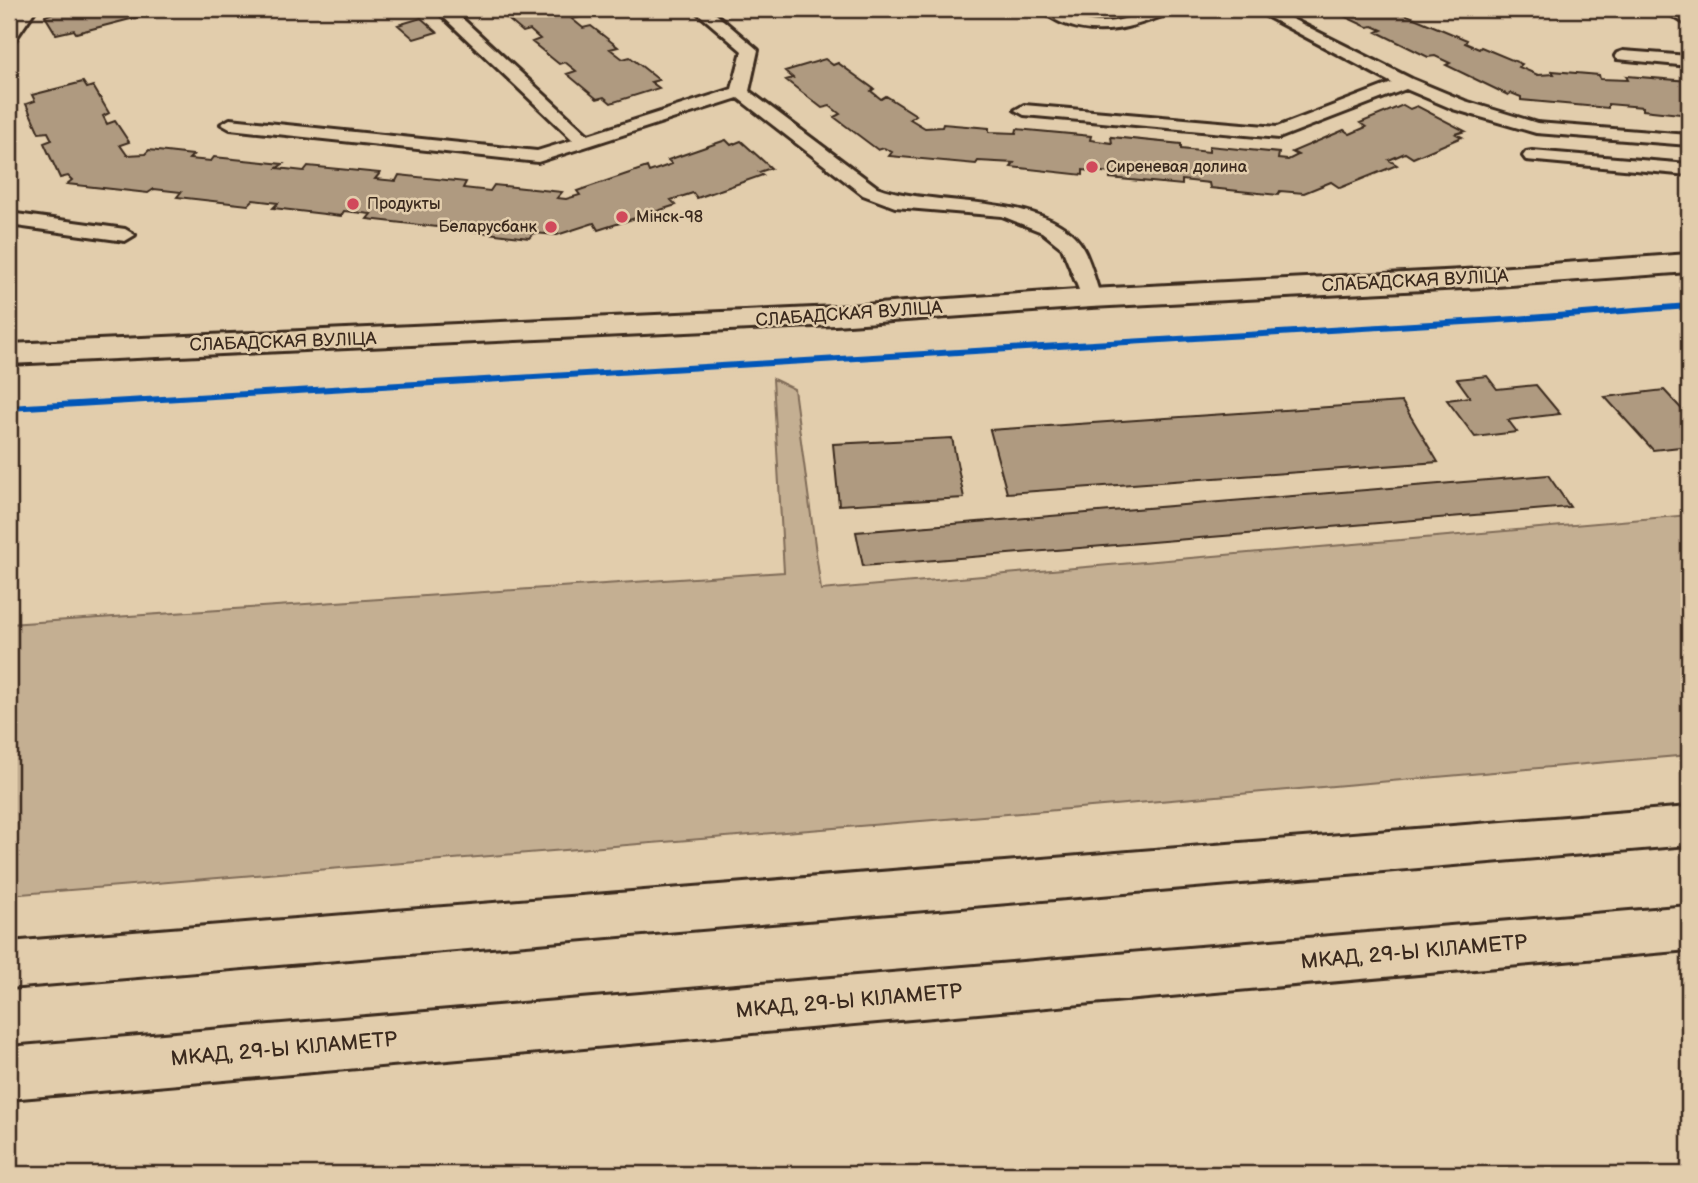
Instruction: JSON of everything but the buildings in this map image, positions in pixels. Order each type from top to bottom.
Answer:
[{"type":"main road","name":"СЛАБАДСКАЯ ВУЛІЦА","points":[[9,354],[835,316],[1091,298],[1483,278],[1689,263]]},
{"type":"main road","points":[[9,965],[1689,825]]},
{"type":"main road","name":"МКАД, 29-Ы КІЛАМЕТР","points":[[9,1073],[1689,928]]},
{"type":"lane","points":[[9,37],[28,9]]},
{"type":"lane","points":[[443,9],[585,142]]},
{"type":"lane","points":[[701,9],[750,50],[740,92]]},
{"type":"lane","points":[[1047,9],[1072,23],[1108,29],[1168,9]]},
{"type":"lane","points":[[1261,9],[1406,83],[1459,105],[1535,128],[1689,140]]},
{"type":"lane","points":[[1669,9],[1689,21]]},
{"type":"lane","points":[[1623,56],[1689,61]]},
{"type":"lane","points":[[1024,110],[1279,133],[1406,83]]},
{"type":"lane","points":[[230,124],[538,157],[740,92]]},
{"type":"lane","points":[[740,92],[870,191],[895,201],[1005,211],[1049,228],[1071,244],[1091,298]]},
{"type":"lane","points":[[1532,156],[1689,170]]},
{"type":"lane","points":[[9,219],[125,235]]},
{"type":"shaded area","points":[[773,379],[794,389],[821,590],[1689,515],[1689,755],[1045,811],[9,895],[9,624],[784,572]]},
{"type":"cycle path","points":[[9,408],[1515,319],[1689,306]]},
{"type":"place","name":"Сиреневая долина","points":[[1092,167]]},
{"type":"place","name":"Продукты","points":[[353,204]]},
{"type":"place","name":"Мінск-98","points":[[622,217]]},
{"type":"place","name":"Беларусбанк","points":[[551,227]]}]
